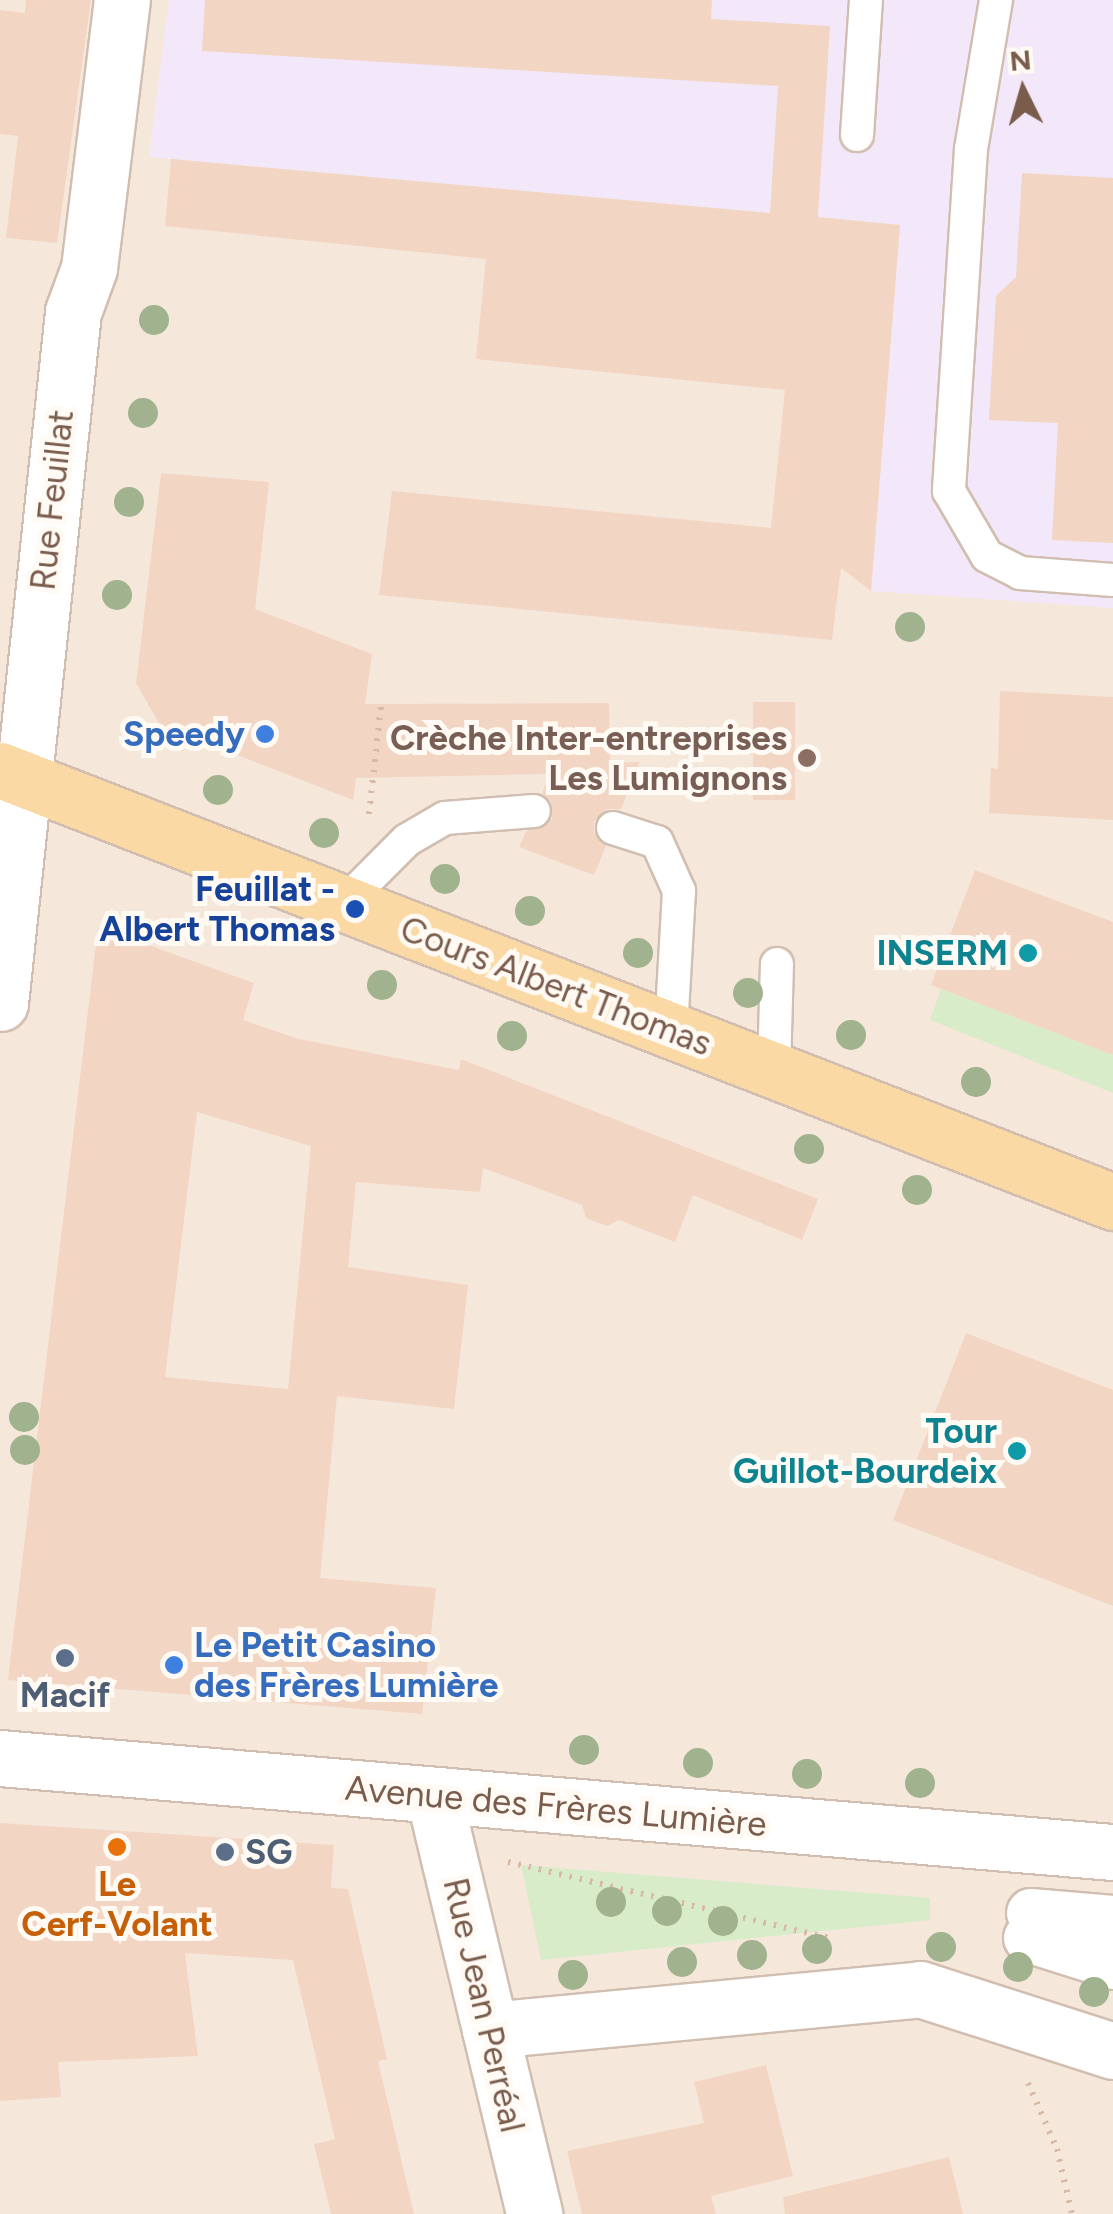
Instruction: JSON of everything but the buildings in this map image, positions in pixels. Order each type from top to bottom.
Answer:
[{"type":"main road","name":"Cours Albert Thomas","points":[[13,776],[1113,1202]]},
{"type":"street","name":"Rue Feuillat","points":[[0,1003],[13,776],[73,312],[90,268],[122,0]]},
{"type":"street","name":"Avenue des Frères Lumière","points":[[0,1758],[1113,1852]]},
{"type":"street","name":"Rue Jean Perréal","points":[[434,1796],[534,2214]]},
{"type":"street","points":[[1113,1920],[1029,1925],[1113,1965]]},
{"type":"street","points":[[490,2030],[920,1989],[1113,2051]]},
{"type":"lane","points":[[857,135],[866,0]]},
{"type":"lane","points":[[996,0],[971,149],[949,491],[986,556],[1020,574],[1113,580]]},
{"type":"lane","points":[[344,904],[407,840],[445,818],[534,810]]},
{"type":"lane","points":[[613,828],[657,842],[679,891],[672,1031]]},
{"type":"lane","points":[[774,1070],[777,964]]},
{"type":"path","points":[[368,825],[380,704]]},
{"type":"path","points":[[508,1862],[858,1944],[863,1994]]},
{"type":"path","points":[[1029,2024],[1020,2062],[1057,2149],[1072,2214]]},
{"type":"shaded area","points":[[0,0],[1113,0],[1113,2214],[0,2214]]},
{"type":"shaded area","points":[[169,0],[1113,0],[1113,608],[871,591],[900,225],[149,157]]},
{"type":"green space","points":[[941,989],[1113,1055],[1113,1093],[930,1020]]},
{"type":"green space","points":[[521,1865],[930,1898],[930,1920],[541,1960]]},
{"type":"place","name":"Speedy","points":[[265,734]]},
{"type":"place","name":"Crèche Inter-entreprises Les Lumignons","points":[[807,758]]},
{"type":"place","name":"Feuillat - Albert Thomas","points":[[355,909]]},
{"type":"place","name":"INSERM","points":[[1028,953]]},
{"type":"place","name":"Tour Guillot-Bourdeix","points":[[1017,1451]]},
{"type":"place","name":"Macif","points":[[65,1658]]},
{"type":"place","name":"Le Petit Casino des Frères Lumière","points":[[174,1665]]},
{"type":"place","name":"Le Cerf-Volant","points":[[117,1847]]},
{"type":"place","name":"SG","points":[[225,1852]]}]
